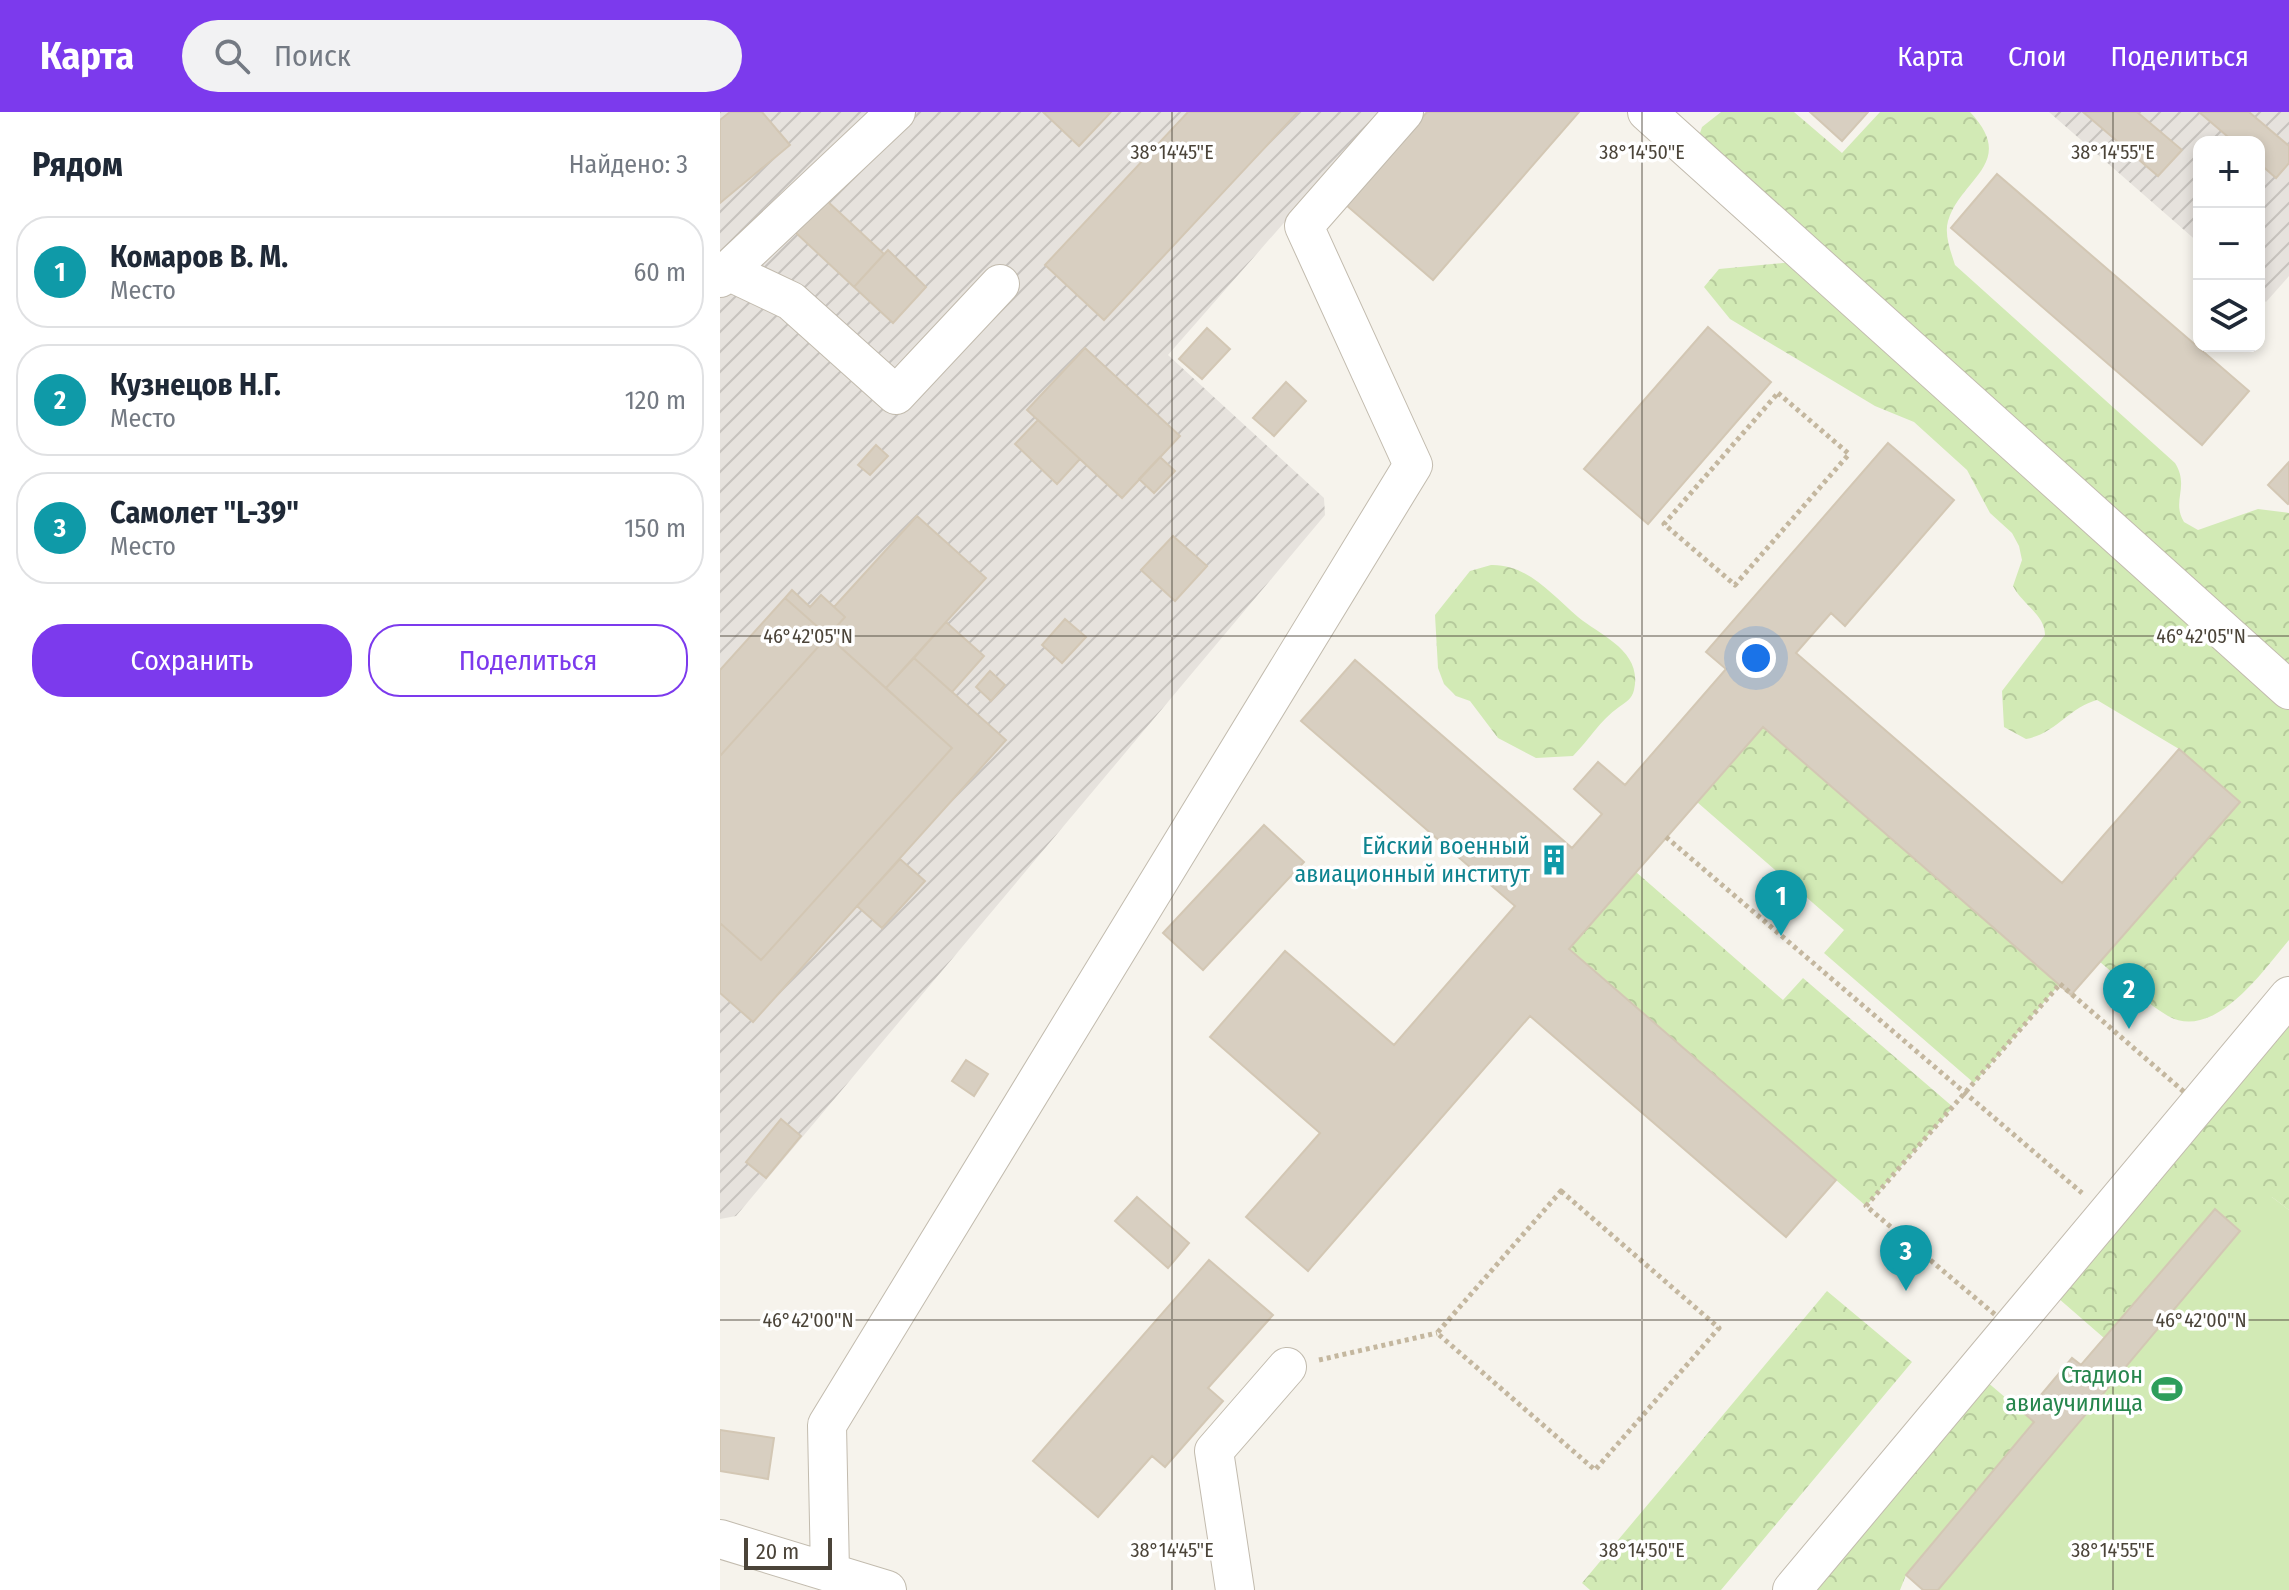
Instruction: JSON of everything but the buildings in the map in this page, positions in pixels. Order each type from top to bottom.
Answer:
[{"type":"street","points":[[896,112],[725,275],[791,301],[896,395],[1000,284]]},
{"type":"street","points":[[830,1572],[827,1425],[1413,465],[1304,226],[1404,112]]},
{"type":"street","points":[[1647,112],[2289,690]]},
{"type":"street","points":[[2198,1104],[2289,996]]},
{"type":"street","points":[[1792,1590],[2011,1328]]},
{"type":"street","points":[[1235,1590],[1214,1451],[1287,1367]]},
{"type":"street","points":[[720,1539],[887,1590]]},
{"type":"path","points":[[1778,393],[1849,454],[1735,585],[1664,524],[1778,393]]},
{"type":"path","points":[[1666,837],[2083,1194]]},
{"type":"path","points":[[2060,984],[2198,1104],[2011,1328],[1866,1206],[1965,1093],[2060,984]]},
{"type":"path","points":[[1287,1367],[1437,1333],[1561,1191],[1719,1328],[1595,1470],[1437,1333]]},
{"type":"path","points":[[2094,1204],[2106,1214]]},
{"type":"shaded area","points":[[720,112],[1381,112],[1168,355],[1324,498],[1325,515],[736,1216],[720,1219]]},
{"type":"shaded area","points":[[2049,112],[2289,112],[2289,276],[2265,301],[2265,136],[2193,136],[2193,238]]},
{"type":"green space","points":[[1721,112],[1794,112],[1842,153],[1880,112],[1970,112],[1989,144],[1988,158],[1948,221],[1947,238],[1955,265],[2175,463],[2181,479],[2179,507],[2184,522],[2198,530],[2258,509],[2289,513],[2289,940],[2252,984],[2220,1011],[2203,1019],[2186,1021],[2168,1016],[2100,962],[2239,801],[2179,749],[2097,700],[2079,708],[2046,732],[2026,739],[2004,727],[2002,691],[2045,635],[2041,621],[2013,586],[2022,560],[2019,546],[2012,533],[1990,513],[1967,470],[1914,422],[1875,406],[1730,319],[1704,287],[1719,269],[1793,262],[1698,139],[1702,127]]},
{"type":"green space","points":[[1491,565],[1517,570],[1539,582],[1578,617],[1618,646],[1632,665],[1635,676],[1632,696],[1606,718],[1573,756],[1536,758],[1498,738],[1470,701],[1456,696],[1444,684],[1438,668],[1435,615],[1470,571]]},
{"type":"green space","points":[[1763,727],[2060,984],[1974,1083],[1824,953],[1844,930],[1697,802]]},
{"type":"green space","points":[[1636,872],[1783,1000],[1803,978],[1953,1107],[1866,1206],[1569,949]]},
{"type":"green space","points":[[2289,1022],[2289,1210],[2272,1197],[2240,1231],[2215,1210],[2104,1338],[2058,1298]]},
{"type":"green space","name":"Стадион авиаучилища","points":[[2272,1197],[2289,1210],[2289,1590],[1923,1590],[1906,1575],[2033,1422],[2025,1414],[2072,1358],[2081,1364],[2215,1209]]},
{"type":"green space","points":[[1827,1291],[1912,1362],[1721,1590],[1590,1590],[1582,1583]]},
{"type":"green space","points":[[1986,1381],[2034,1422],[1906,1575],[1900,1590],[1813,1590]]},
{"type":"place","name":"Ейский военный авиационный институт","points":[[1554,860]]},
{"type":"place","name":"Комаров В. М.","points":[[1781,936]]},
{"type":"place","name":"Кузнецов Н.Г.","points":[[2129,1029]]},
{"type":"place","name":"Самолет \"L-39\"","points":[[1906,1291]]},
{"type":"place","name":"Стадион авиаучилища","points":[[2167,1389]]}]
